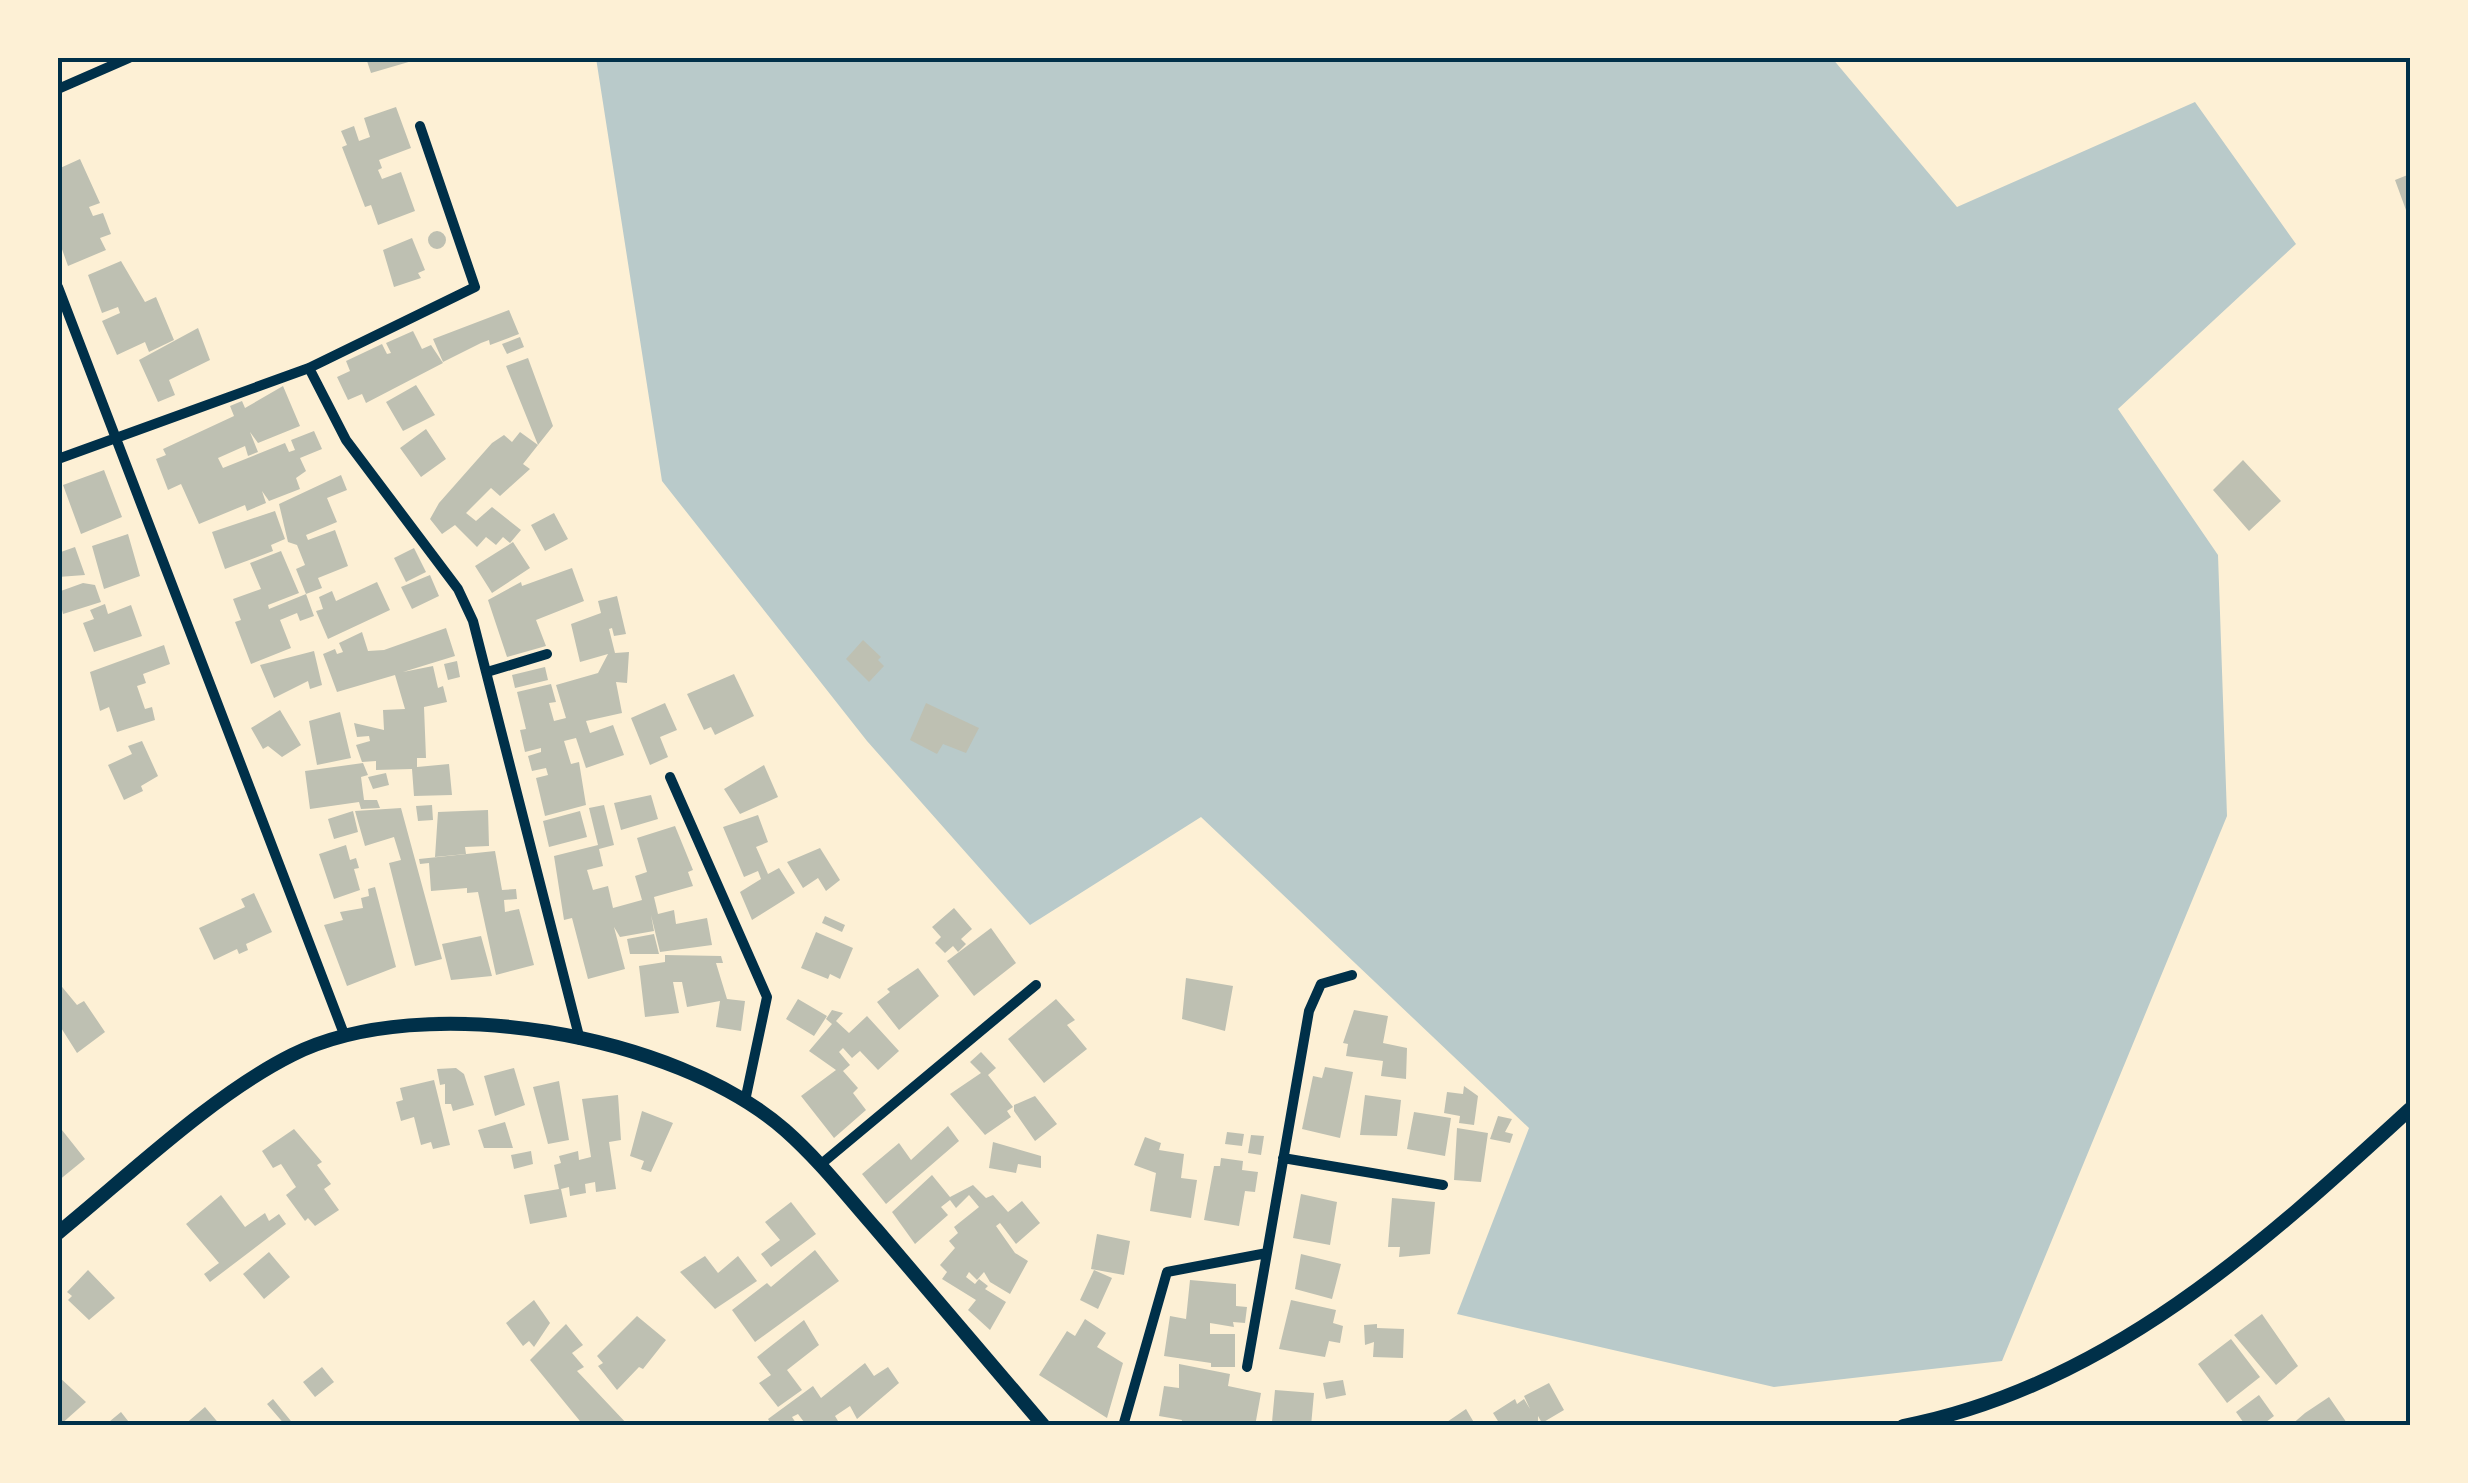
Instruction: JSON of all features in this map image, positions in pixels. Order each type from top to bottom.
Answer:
[{"type":"main road","points":[[58,1233],[228,1097],[288,1057],[344,1034],[422,1022],[466,1023],[580,1040],[650,1060],[745,1101],[784,1129],[1044,1426]]},
{"type":"main road","points":[[1903,1426],[1954,1414],[2024,1388],[2158,1317],[2259,1244],[2410,1109]]},
{"type":"street","points":[[58,89],[128,58]]},
{"type":"street","points":[[58,460],[308,368],[475,287],[420,126]]},
{"type":"street","points":[[58,287],[344,1034]]},
{"type":"street","points":[[308,368],[346,440],[458,590],[473,621],[580,1040]]},
{"type":"street","points":[[487,672],[547,654]]},
{"type":"street","points":[[670,777],[767,998],[745,1101]]},
{"type":"street","points":[[1247,1367],[1309,1011],[1320,984],[1352,976]]},
{"type":"street","points":[[820,1166],[1036,985]]},
{"type":"street","points":[[1283,1158],[1444,1185]]},
{"type":"street","points":[[1124,1426],[1167,1272],[1267,1253]]},
{"type":"shaded area","points":[[596,58],[1832,58],[1957,207],[2195,102],[2296,244],[2118,409],[2218,555],[2227,816],[2002,1361],[1774,1387],[1457,1314],[1529,1128],[1201,817],[1030,925],[867,741],[662,481]]},
{"type":"building","points":[[366,58],[411,58],[412,61],[371,73]]},
{"type":"building","points":[[396,107],[411,148],[379,160],[382,168],[378,170],[382,179],[401,172],[415,211],[378,225],[371,205],[365,207],[342,147],[347,145],[341,131],[354,126],[359,141],[370,137],[364,118]]},
{"type":"building","points":[[80,159],[100,203],[89,207],[93,216],[103,213],[111,234],[100,238],[106,250],[68,266],[58,238],[58,169]]},
{"type":"building","points":[[2410,174],[2410,221],[2395,180]]},
{"type":"building","points":[[437,231],[444,233],[444,247],[437,249],[430,247],[428,240],[430,233]]},
{"type":"building","points":[[412,238],[425,270],[418,273],[421,278],[394,287],[383,250]]},
{"type":"building","points":[[121,261],[145,302],[156,297],[174,340],[149,352],[145,342],[117,355],[102,321],[120,313],[118,307],[102,313],[88,275]]},
{"type":"building","points":[[509,310],[519,334],[490,345],[489,340],[443,362],[433,339]]},
{"type":"building","points":[[198,328],[210,360],[169,380],[175,395],[158,402],[139,360]]},
{"type":"building","points":[[413,331],[422,349],[431,345],[443,363],[366,403],[362,394],[348,400],[337,377],[350,371],[346,361],[382,344],[387,354],[391,353],[386,343]]},
{"type":"building","points":[[520,337],[524,347],[507,354],[502,344]]},
{"type":"building","points":[[528,358],[553,426],[538,445],[506,366]]},
{"type":"building","points":[[416,385],[435,415],[403,431],[386,402]]},
{"type":"building","points":[[283,386],[300,426],[258,443],[250,432],[258,452],[248,456],[245,446],[218,458],[223,468],[285,443],[289,452],[295,450],[291,440],[314,431],[322,449],[300,458],[306,471],[296,478],[300,489],[269,501],[262,491],[266,503],[247,511],[245,505],[199,524],[181,484],[168,490],[156,459],[166,455],[163,449],[234,416],[230,406],[242,401],[245,408]]},
{"type":"building","points":[[426,429],[446,459],[421,477],[400,448]]},
{"type":"building","points":[[520,432],[538,445],[523,464],[530,469],[500,496],[491,488],[466,513],[476,521],[492,507],[521,530],[510,543],[503,537],[496,545],[486,537],[477,547],[455,525],[442,534],[430,519],[439,503],[492,443],[504,435],[512,442]]},
{"type":"building","points":[[2243,460],[2281,501],[2249,531],[2213,490]]},
{"type":"building","points":[[104,470],[122,517],[81,534],[63,485]]},
{"type":"building","points":[[341,475],[347,490],[327,498],[337,522],[306,535],[308,540],[335,530],[348,566],[318,578],[322,588],[306,594],[296,569],[305,565],[297,545],[288,542],[279,504]]},
{"type":"building","points":[[275,511],[285,539],[271,545],[273,551],[225,569],[212,532]]},
{"type":"building","points":[[554,513],[568,539],[545,551],[531,525]]},
{"type":"building","points":[[128,534],[140,576],[104,589],[92,546]]},
{"type":"building","points":[[513,542],[530,568],[492,593],[475,566]]},
{"type":"building","points":[[75,547],[85,575],[58,577],[58,553]]},
{"type":"building","points":[[414,548],[426,572],[406,582],[394,558]]},
{"type":"building","points":[[281,551],[299,593],[268,605],[269,609],[306,594],[314,616],[300,621],[297,613],[280,620],[291,648],[251,664],[235,622],[241,620],[233,599],[261,589],[250,563]]},
{"type":"building","points":[[572,568],[584,601],[536,620],[546,646],[507,657],[488,600],[521,582],[522,586]]},
{"type":"building","points":[[430,575],[439,596],[412,609],[401,587]]},
{"type":"building","points":[[377,582],[390,610],[328,639],[316,611],[323,609],[319,597],[332,591],[336,601]]},
{"type":"building","points":[[83,583],[95,585],[101,602],[63,614],[58,592]]},
{"type":"building","points":[[617,596],[626,634],[614,636],[612,628],[609,629],[615,653],[629,652],[627,683],[616,682],[622,713],[586,721],[590,733],[613,725],[624,755],[586,768],[576,738],[564,741],[571,764],[579,762],[586,805],[545,816],[536,778],[548,775],[546,768],[532,771],[528,756],[541,752],[541,748],[525,752],[520,730],[526,729],[517,692],[551,684],[556,702],[549,703],[554,721],[566,718],[556,685],[598,673],[608,654],[580,662],[571,624],[601,613],[598,601]]},
{"type":"building","points":[[105,604],[108,614],[131,605],[142,636],[94,652],[83,623],[94,619],[90,610]]},
{"type":"building","points":[[446,628],[455,656],[403,672],[433,666],[438,688],[443,686],[447,702],[424,707],[426,758],[417,758],[417,767],[449,764],[452,795],[414,796],[412,769],[376,770],[376,761],[362,762],[356,745],[370,741],[369,736],[357,737],[354,723],[384,730],[383,710],[405,709],[395,675],[337,692],[323,654],[335,649],[337,654],[343,652],[339,643],[362,632],[368,651],[384,650]]},
{"type":"building","points":[[863,640],[881,657],[878,660],[884,666],[869,682],[846,659]]},
{"type":"building","points":[[164,645],[170,664],[143,674],[146,683],[137,686],[145,709],[152,707],[155,720],[117,732],[109,707],[100,711],[90,672]]},
{"type":"building","points":[[314,651],[322,685],[310,689],[308,681],[274,698],[260,665]]},
{"type":"building","points":[[457,661],[460,677],[448,680],[444,664]]},
{"type":"building","points":[[545,667],[548,680],[515,688],[512,675]]},
{"type":"building","points":[[734,674],[754,716],[715,735],[711,727],[704,730],[687,694]]},
{"type":"building","points":[[665,703],[677,730],[660,737],[668,757],[650,765],[631,718]]},
{"type":"building","points":[[926,703],[979,728],[966,753],[943,744],[937,754],[910,740]]},
{"type":"building","points":[[280,710],[301,745],[282,757],[268,746],[263,749],[251,728]]},
{"type":"building","points":[[340,712],[351,758],[317,765],[309,721]]},
{"type":"building","points":[[142,741],[158,776],[141,786],[143,791],[124,800],[108,765],[132,754],[128,746]]},
{"type":"building","points":[[363,763],[368,775],[361,777],[364,800],[377,800],[380,808],[361,809],[359,802],[310,809],[305,771]]},
{"type":"building","points":[[764,765],[778,797],[740,814],[724,789]]},
{"type":"building","points":[[386,773],[389,785],[373,789],[368,777]]},
{"type":"building","points":[[651,795],[658,819],[621,830],[614,803]]},
{"type":"building","points":[[432,805],[433,820],[418,821],[416,806]]},
{"type":"building","points":[[604,805],[614,845],[599,849],[603,866],[587,870],[593,890],[608,886],[613,908],[642,900],[635,876],[647,872],[637,838],[675,826],[693,870],[688,872],[693,886],[654,897],[658,914],[674,910],[676,924],[707,918],[712,945],[660,952],[651,915],[654,931],[620,937],[614,927],[625,969],[588,979],[572,918],[564,920],[554,856],[598,845],[589,808]]},
{"type":"building","points":[[401,808],[442,959],[415,966],[389,863],[401,860],[394,837],[365,846],[355,811]]},
{"type":"building","points":[[488,810],[489,846],[465,847],[466,854],[435,857],[438,812]]},
{"type":"building","points":[[353,811],[358,832],[334,839],[328,819]]},
{"type":"building","points":[[580,811],[587,837],[549,847],[543,821]]},
{"type":"building","points":[[758,815],[768,842],[756,847],[768,874],[779,868],[795,893],[752,920],[740,892],[761,879],[758,871],[744,877],[723,827]]},
{"type":"building","points":[[346,845],[350,860],[356,858],[359,868],[354,869],[360,890],[334,899],[319,854]]},
{"type":"building","points":[[820,848],[840,880],[826,891],[818,878],[803,888],[787,862]]},
{"type":"building","points":[[495,851],[502,890],[516,889],[517,899],[504,900],[505,912],[519,909],[534,965],[496,975],[478,892],[467,893],[467,888],[431,891],[429,863],[420,864],[419,859]]},
{"type":"building","points":[[375,887],[396,967],[347,986],[324,925],[343,920],[340,912],[363,908],[361,898],[369,896],[368,889]]},
{"type":"building","points":[[254,893],[272,932],[246,944],[248,950],[239,954],[237,949],[214,960],[199,928],[245,907],[241,899]]},
{"type":"building","points":[[954,908],[972,929],[961,939],[966,944],[958,952],[953,946],[945,953],[935,943],[941,937],[932,927]]},
{"type":"building","points":[[825,916],[845,925],[842,932],[822,923]]},
{"type":"building","points":[[991,928],[1016,963],[974,996],[947,961]]},
{"type":"building","points":[[816,932],[853,948],[840,979],[830,974],[828,979],[801,968]]},
{"type":"building","points":[[654,934],[659,954],[630,954],[627,939]]},
{"type":"building","points":[[481,936],[492,976],[451,980],[442,944]]},
{"type":"building","points":[[665,955],[721,956],[723,963],[716,963],[727,999],[745,1001],[741,1031],[716,1027],[720,1001],[687,1007],[682,982],[673,982],[679,1013],[645,1017],[639,966],[665,962]]},
{"type":"building","points":[[918,968],[939,996],[899,1030],[877,1002],[890,992],[887,989]]},
{"type":"building","points":[[1186,978],[1233,986],[1225,1031],[1182,1019]]},
{"type":"building","points":[[58,982],[77,1005],[84,1001],[105,1032],[77,1053],[58,1023]]},
{"type":"building","points":[[798,999],[827,1016],[814,1036],[786,1019]]},
{"type":"building","points":[[1056,999],[1075,1020],[1067,1025],[1087,1049],[1044,1083],[1008,1039]]},
{"type":"building","points":[[832,1010],[843,1013],[836,1021],[849,1033],[867,1016],[899,1051],[878,1070],[860,1051],[852,1058],[843,1048],[839,1052],[850,1065],[843,1071],[858,1088],[853,1093],[866,1110],[834,1138],[801,1096],[836,1070],[809,1051],[832,1024],[826,1019]]},
{"type":"building","points":[[1354,1010],[1388,1016],[1383,1043],[1407,1048],[1406,1079],[1381,1076],[1383,1061],[1346,1056],[1348,1044],[1343,1043]]},
{"type":"building","points":[[981,1052],[996,1068],[988,1075],[1013,1107],[1007,1111],[1011,1117],[985,1135],[950,1094],[981,1073],[970,1062]]},
{"type":"building","points":[[1325,1067],[1353,1072],[1340,1138],[1302,1129],[1313,1076],[1322,1078]]},
{"type":"building","points":[[456,1068],[464,1074],[474,1105],[453,1111],[451,1104],[445,1104],[445,1084],[440,1085],[437,1069]]},
{"type":"building","points":[[514,1068],[525,1105],[495,1116],[484,1076]]},
{"type":"building","points":[[434,1080],[450,1145],[433,1149],[431,1142],[421,1145],[414,1117],[401,1121],[396,1102],[403,1100],[400,1088]]},
{"type":"building","points":[[559,1081],[569,1140],[548,1144],[533,1087]]},
{"type":"building","points":[[1464,1086],[1478,1096],[1474,1125],[1459,1123],[1460,1116],[1444,1113],[1447,1092],[1463,1094]]},
{"type":"building","points":[[618,1095],[621,1140],[609,1142],[616,1189],[596,1192],[595,1182],[585,1184],[586,1193],[570,1196],[569,1187],[561,1189],[567,1217],[530,1224],[524,1195],[559,1189],[554,1165],[561,1163],[559,1156],[578,1151],[579,1160],[591,1157],[582,1099]]},
{"type":"building","points":[[1365,1095],[1401,1100],[1397,1136],[1360,1135]]},
{"type":"building","points":[[1035,1096],[1057,1124],[1035,1141],[1014,1111],[1014,1105]]},
{"type":"building","points":[[642,1111],[673,1123],[651,1172],[641,1169],[644,1161],[630,1156]]},
{"type":"building","points":[[1414,1112],[1451,1118],[1445,1156],[1407,1149]]},
{"type":"building","points":[[1498,1116],[1512,1119],[1505,1132],[1513,1134],[1510,1143],[1490,1139]]},
{"type":"building","points":[[505,1122],[513,1148],[484,1148],[478,1130]]},
{"type":"building","points":[[58,1125],[85,1159],[58,1181]]},
{"type":"building","points":[[948,1126],[959,1141],[886,1204],[862,1174],[899,1143],[911,1160]]},
{"type":"building","points":[[1457,1128],[1488,1133],[1481,1182],[1454,1180]]},
{"type":"building","points":[[294,1129],[322,1162],[317,1165],[331,1184],[324,1189],[339,1210],[315,1226],[308,1218],[305,1221],[286,1195],[296,1187],[281,1164],[273,1168],[262,1151]]},
{"type":"building","points":[[1227,1132],[1244,1134],[1242,1146],[1225,1144]]},
{"type":"building","points":[[1251,1135],[1264,1136],[1261,1155],[1248,1153]]},
{"type":"building","points":[[1145,1137],[1161,1143],[1159,1150],[1184,1154],[1181,1178],[1197,1180],[1191,1218],[1150,1211],[1156,1173],[1134,1165]]},
{"type":"building","points":[[993,1142],[1041,1156],[1041,1168],[1018,1164],[1016,1173],[989,1168]]},
{"type":"building","points":[[531,1151],[533,1164],[514,1169],[511,1155]]},
{"type":"building","points":[[1221,1158],[1243,1161],[1242,1170],[1258,1172],[1255,1192],[1245,1191],[1239,1226],[1204,1220],[1214,1166],[1220,1166]]},
{"type":"building","points":[[932,1175],[950,1197],[973,1185],[986,1198],[993,1195],[1008,1212],[1022,1201],[1040,1223],[1016,1244],[1000,1223],[996,1226],[1015,1253],[1028,1261],[1010,1294],[990,1282],[984,1272],[977,1280],[969,1272],[966,1277],[975,1284],[979,1279],[988,1286],[985,1289],[1006,1302],[990,1330],[968,1310],[976,1300],[942,1279],[947,1272],[940,1265],[955,1248],[949,1241],[958,1233],[954,1227],[979,1207],[969,1195],[956,1208],[950,1200],[941,1207],[948,1215],[915,1244],[892,1212]]},
{"type":"building","points":[[1301,1194],[1337,1202],[1330,1245],[1293,1238]]},
{"type":"building","points":[[221,1195],[245,1227],[265,1213],[269,1221],[279,1214],[286,1224],[210,1282],[204,1274],[219,1263],[186,1224]]},
{"type":"building","points":[[1392,1198],[1435,1202],[1430,1254],[1399,1257],[1400,1247],[1388,1247]]},
{"type":"building","points":[[791,1202],[816,1234],[771,1267],[761,1254],[780,1240],[765,1222]]},
{"type":"building","points":[[1097,1234],[1130,1241],[1124,1275],[1091,1269]]},
{"type":"building","points":[[815,1250],[839,1281],[755,1342],[732,1310],[767,1283],[771,1287]]},
{"type":"building","points":[[269,1252],[290,1277],[264,1299],[243,1274]]},
{"type":"building","points":[[1301,1254],[1341,1264],[1332,1299],[1295,1289]]},
{"type":"building","points":[[705,1256],[718,1273],[738,1256],[757,1281],[715,1309],[680,1272]]},
{"type":"building","points":[[88,1270],[115,1298],[89,1320],[68,1300],[72,1296],[67,1292]]},
{"type":"building","points":[[1094,1270],[1112,1278],[1098,1309],[1080,1300]]},
{"type":"building","points":[[1190,1280],[1236,1284],[1236,1306],[1247,1307],[1245,1323],[1233,1322],[1234,1327],[1210,1323],[1210,1334],[1235,1334],[1235,1367],[1211,1367],[1211,1363],[1164,1356],[1170,1316],[1186,1319]]},
{"type":"building","points":[[534,1300],[550,1323],[534,1347],[529,1341],[523,1346],[506,1323]]},
{"type":"building","points":[[1291,1300],[1336,1310],[1333,1323],[1343,1326],[1340,1343],[1329,1341],[1325,1357],[1279,1349]]},
{"type":"building","points":[[2262,1314],[2298,1366],[2276,1385],[2234,1335]]},
{"type":"building","points":[[637,1316],[666,1340],[643,1369],[639,1367],[617,1390],[598,1366],[603,1363],[597,1356]]},
{"type":"building","points":[[1085,1319],[1106,1333],[1097,1347],[1123,1363],[1107,1418],[1039,1375],[1067,1331],[1075,1336]]},
{"type":"building","points":[[804,1320],[819,1345],[787,1370],[802,1390],[778,1407],[759,1383],[771,1375],[757,1357]]},
{"type":"building","points":[[566,1324],[583,1345],[572,1353],[584,1367],[577,1371],[629,1426],[584,1426],[530,1360]]},
{"type":"building","points":[[1377,1324],[1377,1328],[1404,1329],[1403,1358],[1373,1357],[1374,1342],[1365,1345],[1364,1325]]},
{"type":"building","points":[[2231,1339],[2260,1377],[2227,1403],[2198,1364]]},
{"type":"building","points":[[865,1363],[874,1376],[888,1367],[899,1383],[857,1419],[850,1406],[835,1416],[841,1426],[807,1426],[798,1414],[792,1417],[798,1426],[772,1426],[768,1419],[813,1386],[821,1398]]},
{"type":"building","points":[[1179,1364],[1230,1374],[1228,1386],[1261,1393],[1255,1426],[1223,1422],[1222,1426],[1181,1426],[1182,1420],[1159,1416],[1164,1386],[1179,1388]]},
{"type":"building","points":[[322,1367],[334,1382],[315,1397],[303,1382]]},
{"type":"building","points":[[58,1376],[86,1402],[59,1426],[58,1426]]},
{"type":"building","points":[[1343,1380],[1346,1395],[1326,1399],[1323,1383]]},
{"type":"building","points":[[1549,1383],[1564,1410],[1542,1423],[1538,1416],[1531,1426],[1501,1426],[1493,1413],[1515,1399],[1517,1404],[1524,1399],[1530,1409],[1524,1396]]},
{"type":"building","points":[[1275,1390],[1314,1393],[1311,1426],[1272,1422]]},
{"type":"building","points":[[2259,1395],[2274,1416],[2261,1426],[2246,1426],[2236,1412]]},
{"type":"building","points":[[2329,1397],[2349,1426],[2290,1426],[2305,1413]]},
{"type":"building","points":[[273,1399],[295,1426],[286,1426],[267,1404]]},
{"type":"building","points":[[205,1407],[221,1426],[183,1426]]},
{"type":"building","points":[[1466,1409],[1476,1426],[1441,1426]]},
{"type":"building","points":[[121,1412],[132,1426],[104,1426]]}]
